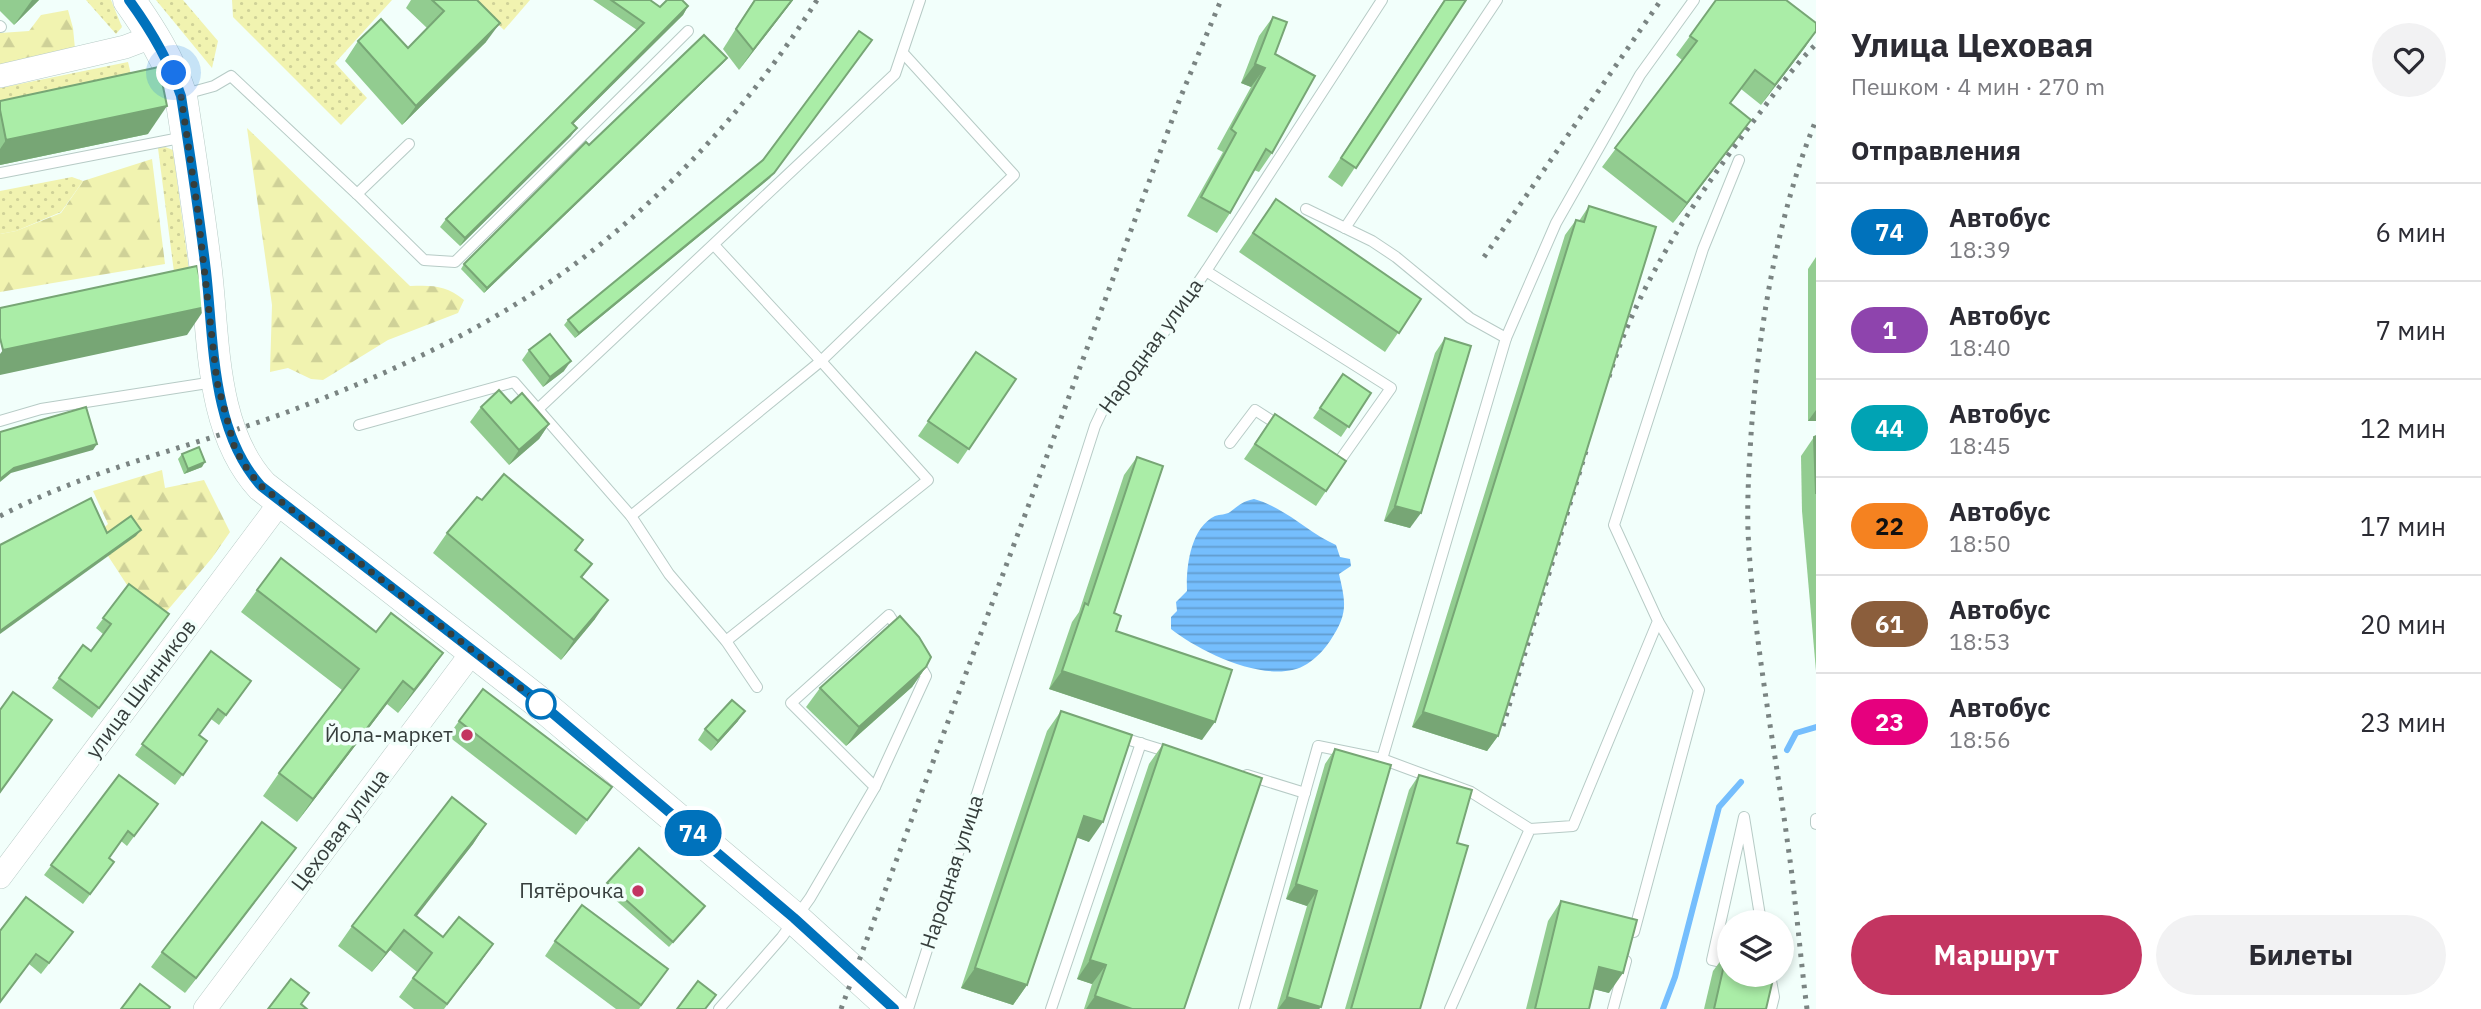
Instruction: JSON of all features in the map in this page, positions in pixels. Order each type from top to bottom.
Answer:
[{"type":"main road","points":[[129,0],[155,36],[174,73],[181,96],[200,275],[217,382],[235,449],[261,486],[474,650],[794,918],[894,1009]]},
{"type":"street","points":[[0,76],[125,47],[155,36]]},
{"type":"street","name":"улица Шинников","points":[[0,877],[282,500]]},
{"type":"street","name":"Цеховая улица","points":[[205,1009],[474,650]]},
{"type":"lane","points":[[538,410],[895,74],[920,0]]},
{"type":"lane","points":[[1206,271],[1381,0]]},
{"type":"lane","points":[[1345,228],[1497,0]]},
{"type":"lane","points":[[1381,759],[1506,338],[1556,223],[1640,75],[1694,0]]},
{"type":"lane","points":[[181,96],[214,86],[231,76],[424,260],[455,262],[688,31]]},
{"type":"lane","points":[[631,516],[821,361],[1014,175],[903,52]]},
{"type":"lane","points":[[0,173],[187,136]]},
{"type":"lane","points":[[357,194],[409,144]]},
{"type":"lane","points":[[1631,943],[1699,690],[1658,621],[1614,525],[1703,249],[1739,159]]},
{"type":"lane","points":[[1306,209],[1396,257],[1470,318],[1506,338]]},
{"type":"lane","points":[[714,245],[928,480],[726,641]]},
{"type":"lane","name":"Народная улица","points":[[908,1009],[1095,426],[1103,409],[1156,344],[1206,271],[1391,388],[1338,463],[1318,449]]},
{"type":"lane","points":[[0,421],[41,409],[217,382]]},
{"type":"lane","points":[[359,425],[514,382],[631,516],[669,574],[726,641],[757,687]]},
{"type":"lane","points":[[1230,443],[1255,410],[1286,430]]},
{"type":"lane","points":[[719,1009],[782,937],[822,880],[875,787],[926,676],[889,615],[791,703],[875,787]]},
{"type":"lane","points":[[1244,1009],[1318,746],[1381,759],[1471,792],[1530,829],[1573,826],[1658,621]]},
{"type":"lane","points":[[1104,731],[1179,755]]},
{"type":"lane","points":[[1051,1009],[1142,743]]},
{"type":"lane","points":[[1230,770],[1305,793]]},
{"type":"lane","points":[[1723,910],[1744,817],[1759,910]]},
{"type":"lane","points":[[1450,1009],[1530,829]]},
{"type":"lane","points":[[1717,938],[1712,960],[1717,961]]},
{"type":"lane","points":[[1613,1009],[1627,956]]},
{"type":"lane","points":[[1771,1009],[1774,997],[1772,987]]},
{"type":"green space","points":[[86,0],[111,0],[122,27],[116,34]]},
{"type":"green space","points":[[156,0],[183,0],[218,41],[212,68]]},
{"type":"green space","points":[[232,0],[392,0],[335,63],[367,98],[341,125],[233,17]]},
{"type":"green space","points":[[472,0],[530,0],[504,30]]},
{"type":"green space","points":[[68,10],[75,49],[0,65],[0,33],[29,31],[41,15]]},
{"type":"green space","points":[[128,62],[133,83],[0,110],[0,88]]},
{"type":"green space","points":[[247,128],[410,286],[438,287],[451,291],[464,300],[458,313],[388,340],[323,380],[311,379],[288,368],[270,372],[272,305]]},
{"type":"green space","points":[[158,148],[173,150],[189,270],[174,272]]},
{"type":"green space","points":[[152,159],[165,264],[0,292],[0,234],[16,231],[61,213],[83,181]]},
{"type":"green space","points":[[72,177],[83,181],[61,212],[16,231],[0,234],[0,191]]},
{"type":"green space","points":[[162,470],[165,488],[204,480],[230,532],[212,558],[161,618],[144,611],[95,536],[108,524],[93,491]]},
{"type":"water","points":[[1254,499],[1276,508],[1336,545],[1340,557],[1350,559],[1351,566],[1339,574],[1344,609],[1336,632],[1317,656],[1292,670],[1256,669],[1236,664],[1199,647],[1171,629],[1171,617],[1177,611],[1176,602],[1187,591],[1191,549],[1200,530],[1215,516],[1228,513]]},
{"type":"building","points":[[432,0],[477,0],[500,23],[416,106],[358,41],[381,19],[408,48],[444,11]]},
{"type":"building","points":[[611,0],[650,0],[660,7],[667,0],[682,0],[688,6],[572,123],[577,128],[465,238],[446,219],[644,23]]},
{"type":"building","points":[[755,0],[792,0],[753,50],[736,29]]},
{"type":"building","points":[[1445,0],[1466,0],[1356,168],[1341,158]]},
{"type":"building","points":[[1716,0],[1786,0],[1816,23],[1816,31],[1775,85],[1755,70],[1730,103],[1751,120],[1687,203],[1615,148],[1697,41],[1690,36]]},
{"type":"building","points":[[1273,17],[1287,22],[1275,54],[1315,76],[1272,153],[1266,149],[1230,213],[1201,197],[1236,133],[1231,129],[1265,68],[1255,64]]},
{"type":"building","points":[[859,31],[872,40],[774,173],[579,333],[568,320],[763,160]]},
{"type":"building","points":[[704,35],[727,58],[487,288],[464,264],[586,142],[589,145]]},
{"type":"building","points":[[159,67],[167,106],[6,140],[0,101]]},
{"type":"building","points":[[1276,199],[1421,299],[1399,333],[1253,233]]},
{"type":"building","points":[[1589,206],[1656,227],[1498,736],[1423,712],[1576,220],[1584,222]]},
{"type":"building","points":[[197,266],[206,307],[3,350],[0,338],[0,308]]},
{"type":"building","points":[[550,334],[571,361],[550,377],[529,350]]},
{"type":"building","points":[[1445,338],[1471,346],[1421,513],[1395,506]]},
{"type":"building","points":[[976,352],[1016,379],[969,449],[928,421]]},
{"type":"building","points":[[1343,374],[1371,393],[1349,427],[1320,408]]},
{"type":"building","points":[[499,390],[511,403],[522,393],[549,424],[519,450],[481,407]]},
{"type":"building","points":[[86,407],[97,444],[14,468],[0,479],[0,432]]},
{"type":"building","points":[[1275,414],[1346,461],[1326,491],[1255,444]]},
{"type":"building","points":[[1816,436],[1816,494],[1814,437]]},
{"type":"building","points":[[199,447],[205,462],[188,469],[182,454]]},
{"type":"building","points":[[1137,457],[1163,466],[1114,613],[1121,616],[1116,631],[1232,670],[1215,722],[1062,671],[1085,603],[1088,605]]},
{"type":"building","points":[[504,474],[583,540],[575,550],[592,564],[581,577],[608,600],[574,640],[447,533],[477,497],[482,500]]},
{"type":"building","points":[[91,498],[107,533],[131,516],[141,530],[0,631],[0,545]]},
{"type":"building","points":[[281,558],[376,632],[391,613],[443,653],[414,690],[403,681],[313,799],[279,773],[359,669],[257,590]]},
{"type":"building","points":[[129,584],[169,614],[99,708],[59,678],[83,645],[91,651],[111,624],[103,618]]},
{"type":"building","points":[[900,616],[919,637],[931,657],[926,667],[859,727],[820,688]]},
{"type":"building","points":[[211,651],[251,681],[226,715],[218,709],[199,735],[207,741],[183,775],[142,744]]},
{"type":"building","points":[[483,689],[612,787],[587,820],[459,721]]},
{"type":"building","points":[[13,692],[52,720],[0,792],[0,710]]},
{"type":"building","points":[[732,700],[745,711],[718,741],[705,729]]},
{"type":"building","points":[[1061,711],[1132,735],[1103,822],[1084,816],[1027,985],[975,968]]},
{"type":"building","points":[[1163,744],[1262,778],[1184,1009],[1132,1009],[1095,996],[1106,965],[1090,960]]},
{"type":"building","points":[[1335,749],[1391,765],[1321,1007],[1287,997],[1317,891],[1296,884]]},
{"type":"building","points":[[119,775],[158,804],[134,836],[128,831],[109,858],[114,862],[90,894],[51,865]]},
{"type":"building","points":[[1419,775],[1472,790],[1457,843],[1468,846],[1420,1009],[1351,1009]]},
{"type":"building","points":[[452,797],[486,824],[415,915],[443,937],[459,917],[493,944],[447,1004],[413,978],[432,953],[404,930],[386,953],[352,926]]},
{"type":"building","points":[[262,822],[296,848],[196,978],[162,952]]},
{"type":"building","points":[[639,848],[705,906],[673,942],[607,883]]},
{"type":"building","points":[[26,897],[73,932],[49,963],[36,954],[0,1002],[0,931]]},
{"type":"building","points":[[1561,901],[1637,920],[1623,973],[1599,967],[1589,1009],[1535,1009]]},
{"type":"building","points":[[582,905],[668,969],[641,1005],[555,941]]},
{"type":"building","points":[[291,979],[309,993],[301,1004],[307,1009],[268,1009]]},
{"type":"building","points":[[698,981],[716,995],[705,1009],[677,1009]]},
{"type":"building","points":[[140,984],[170,1007],[169,1009],[121,1009]]},
{"type":"building","points":[[1719,987],[1771,987],[1766,1009],[1714,1009]]},
{"type":"waterway","points":[[1787,750],[1796,733],[1816,727]]},
{"type":"waterway","points":[[1663,1009],[1675,977],[1719,807],[1741,782]]},
{"type":"railway","points":[[0,516],[73,483],[260,422],[335,394],[408,362],[514,305],[579,261],[647,204],[679,173],[710,141],[767,73],[817,0]]},
{"type":"railway","points":[[841,1009],[1181,96],[1221,0]]},
{"type":"railway","points":[[1484,257],[1661,0]]},
{"type":"railway","points":[[1609,377],[1635,309],[1689,213],[1752,123],[1816,44]]},
{"type":"railway","points":[[1807,1009],[1791,866],[1754,610],[1748,507],[1754,396],[1764,316],[1790,195],[1816,120]]},
{"type":"railway","points":[[1503,726],[1586,451]]},
{"type":"bus line","name":"74","points":[[129,0],[155,36],[174,73],[181,96],[206,273],[217,382],[235,449],[249,472],[261,486],[537,700],[794,918],[894,1009]]},
{"type":"place","name":"Йола-маркет","points":[[467,735]]},
{"type":"place","name":"Пятёрочка","points":[[638,891]]},
{"type":"route","points":[[174,73],[181,96],[197,205],[217,382],[235,449],[240,458],[261,486],[541,704]]}]
